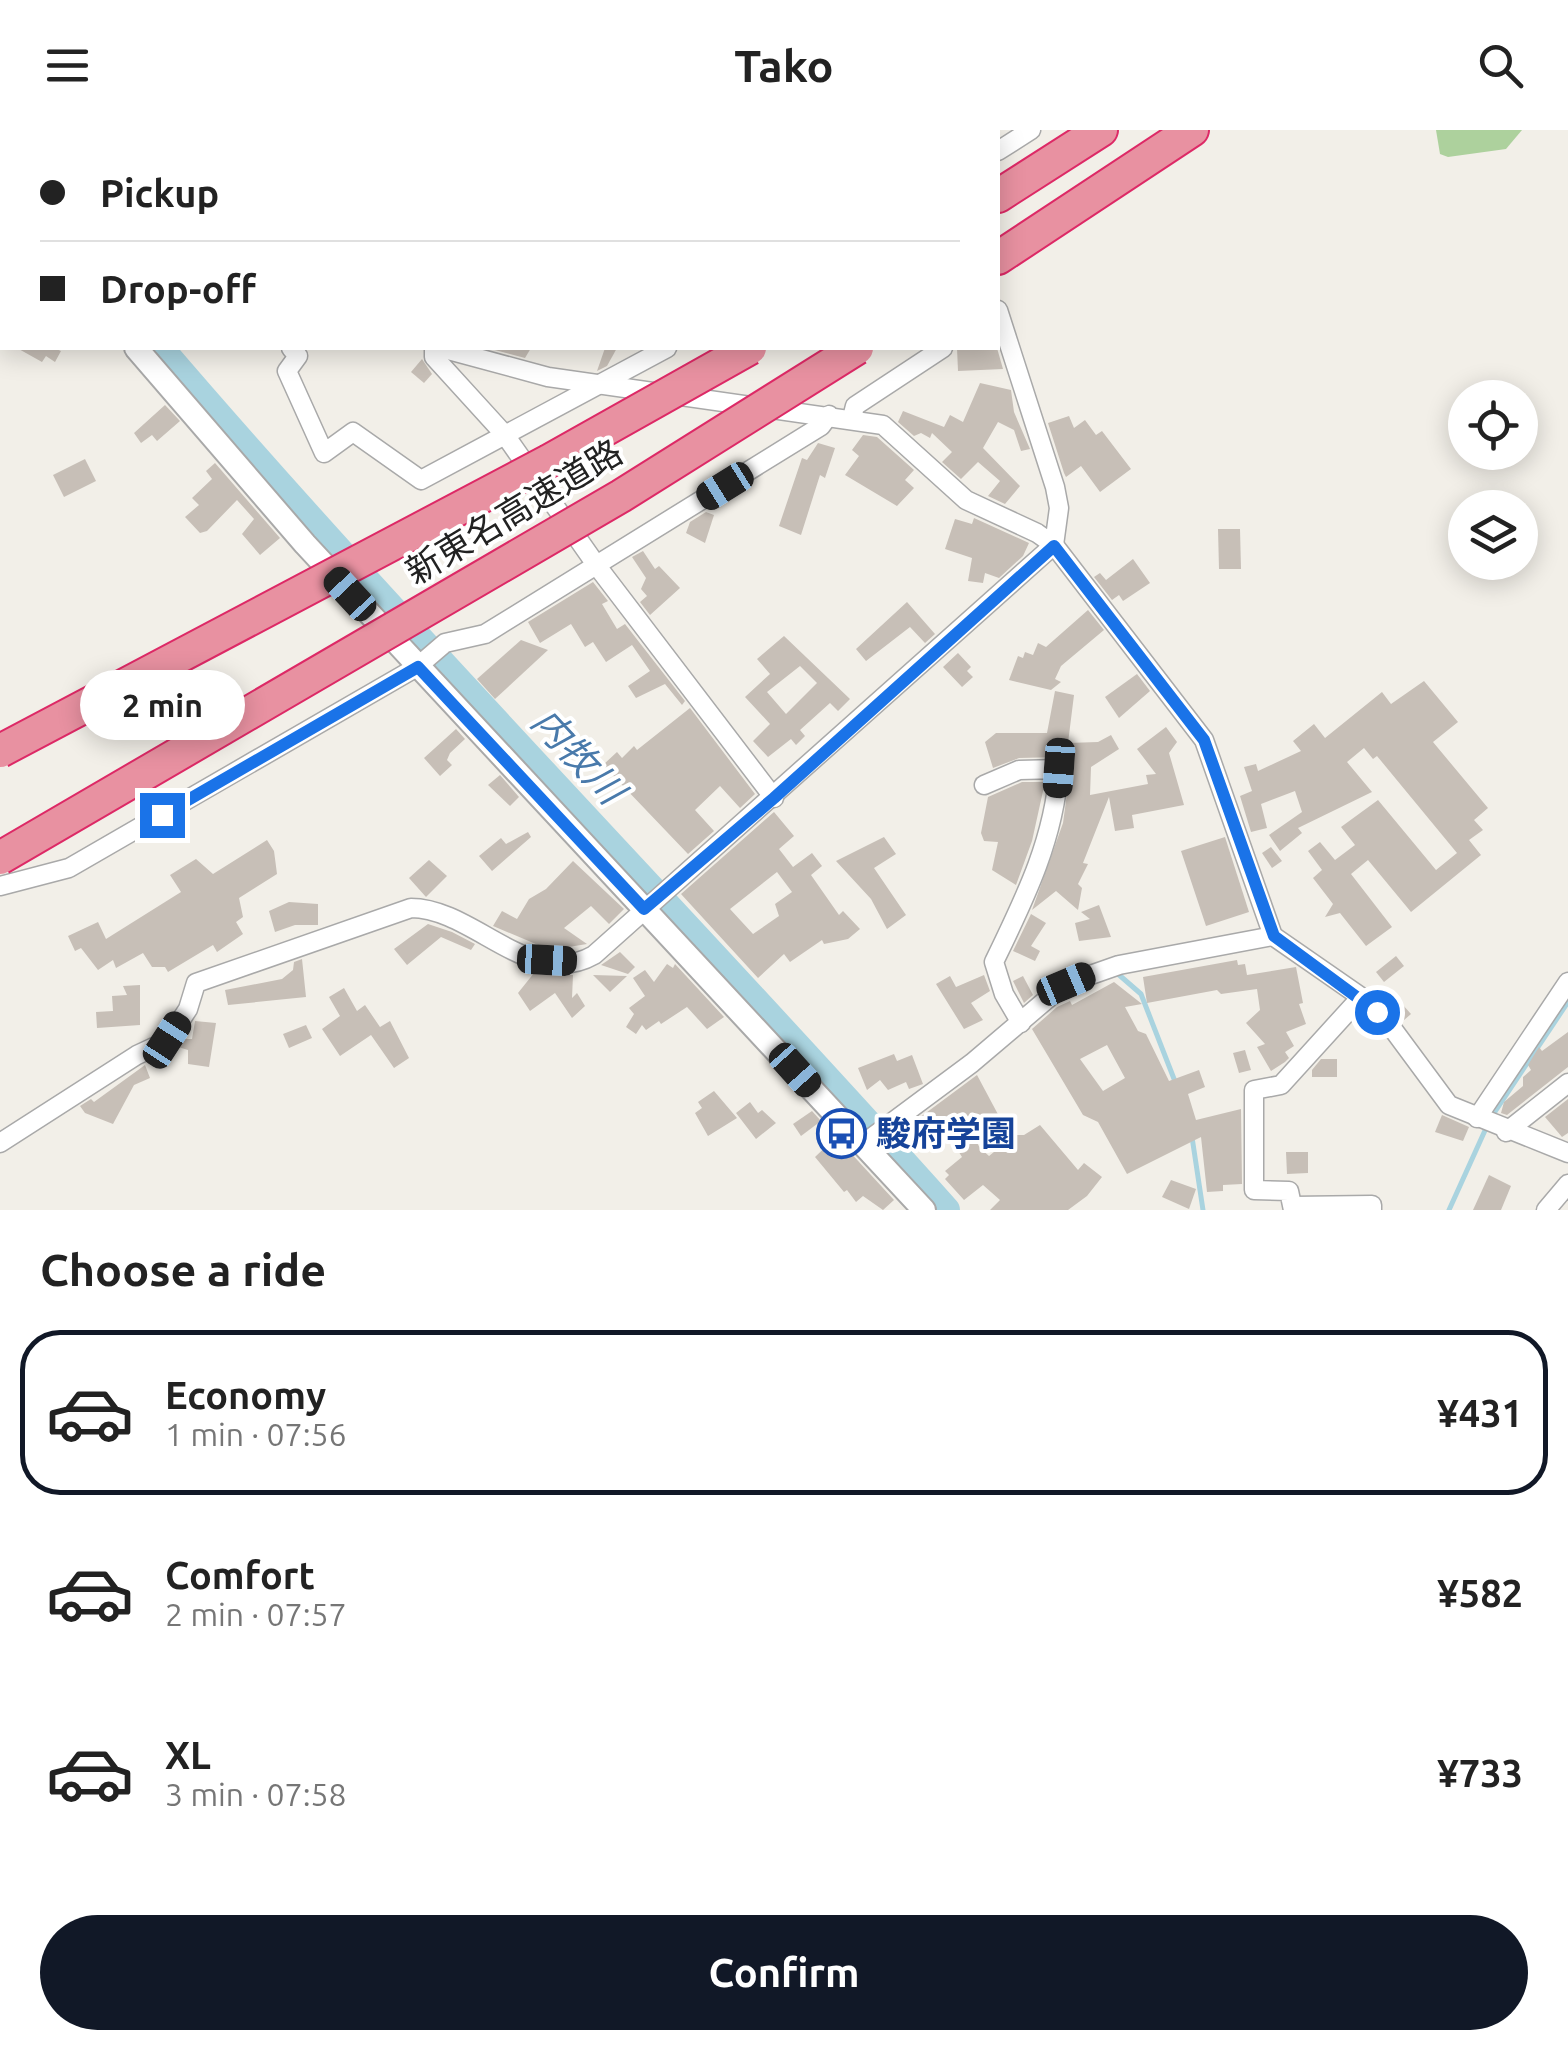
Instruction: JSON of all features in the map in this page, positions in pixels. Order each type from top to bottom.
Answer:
[{"type":"highway","points":[[1000,195],[1100,130]]},
{"type":"highway","points":[[1000,257],[1192,130]]},
{"type":"highway","name":"新東名高速道路","points":[[0,751],[549,460],[746,350]]},
{"type":"highway","name":"新東名高速道路","points":[[0,858],[454,596],[854,350]]},
{"type":"street","points":[[1000,150],[1030,130]]},
{"type":"street","points":[[0,1142],[136,1055],[167,1040],[188,1010],[196,983],[412,908],[430,908],[454,918],[524,958],[581,962],[774,798],[1054,546],[1058,508],[1055,487],[1000,319]]},
{"type":"street","points":[[138,350],[421,665],[866,1141],[924,1210]]},
{"type":"street","points":[[294,350],[298,356],[287,371],[324,453],[353,432],[421,480],[664,350]]},
{"type":"street","points":[[436,350],[434,357],[505,435],[597,566],[774,798]]},
{"type":"street","points":[[445,350],[548,377],[852,418],[883,426],[966,500],[1037,532],[1054,546],[1204,740],[1274,936],[1361,997],[1392,1028],[1449,1105],[1506,1132],[1568,1153]]},
{"type":"street","points":[[852,418],[855,406],[940,350]]},
{"type":"street","points":[[0,886],[68,868],[421,665],[445,643],[485,634],[822,426],[829,415]]},
{"type":"street","points":[[984,785],[1019,770],[1059,768],[1056,807],[1039,868],[994,962],[1004,994],[1022,1023]]},
{"type":"street","points":[[866,1141],[1022,1023],[1066,984],[1092,972],[1274,936]]},
{"type":"street","points":[[1476,1118],[1568,982]]},
{"type":"street","points":[[1361,997],[1281,1085],[1254,1090],[1254,1190],[1288,1190],[1293,1208],[1372,1206],[1372,1210]]},
{"type":"street","points":[[1506,1132],[1568,1083]]},
{"type":"street","points":[[1546,1210],[1568,1184]]},
{"type":"green space","points":[[1436,130],[1522,130],[1506,149],[1448,157],[1440,154]]},
{"type":"building","points":[[21,350],[61,351],[55,362],[46,356],[42,362]]},
{"type":"building","points":[[495,350],[530,350],[525,358]]},
{"type":"building","points":[[604,350],[616,350],[607,366],[597,371]]},
{"type":"building","points":[[957,350],[998,350],[1003,369],[958,371]]},
{"type":"building","points":[[422,359],[432,374],[424,383],[411,372]]},
{"type":"building","points":[[980,383],[1011,390],[1014,412],[1030,449],[1021,451],[1014,430],[998,422],[983,448],[1020,486],[1005,504],[988,496],[1000,481],[978,462],[961,479],[942,462],[952,452],[932,433],[930,438],[921,433],[914,436],[898,422],[903,411],[944,427],[950,415],[963,422]]},
{"type":"building","points":[[165,405],[180,421],[157,441],[152,435],[141,443],[134,433]]},
{"type":"building","points":[[1069,416],[1074,428],[1085,420],[1096,435],[1102,431],[1131,469],[1100,492],[1081,466],[1066,477],[1064,473],[1048,423]]},
{"type":"building","points":[[863,435],[877,437],[914,470],[905,480],[914,488],[897,506],[845,475],[859,456],[852,450]]},
{"type":"building","points":[[818,443],[835,448],[825,478],[820,475],[801,535],[779,526],[802,458],[807,460]]},
{"type":"building","points":[[85,459],[96,481],[64,497],[53,475]]},
{"type":"building","points":[[215,463],[280,538],[260,555],[242,534],[254,519],[237,500],[207,531],[200,533],[185,517],[199,505],[192,498],[212,479],[206,471]]},
{"type":"building","points":[[706,512],[714,515],[705,543],[686,533],[690,522]]},
{"type":"building","points":[[974,518],[1029,543],[1023,556],[999,578],[985,573],[983,583],[968,581],[972,558],[945,549],[955,519],[972,524]]},
{"type":"building","points":[[1218,529],[1240,529],[1241,569],[1219,569]]},
{"type":"building","points":[[643,551],[655,569],[659,566],[680,588],[650,615],[640,602],[647,596],[641,589],[646,578],[632,557]]},
{"type":"building","points":[[1133,559],[1150,583],[1123,601],[1119,595],[1112,600],[1094,577],[1100,573],[1106,580]]},
{"type":"building","points":[[593,582],[608,601],[602,604],[617,629],[625,624],[685,701],[682,705],[665,684],[636,698],[628,686],[650,671],[632,645],[606,662],[593,642],[585,647],[571,624],[540,643],[528,622]]},
{"type":"building","points":[[907,602],[935,634],[925,643],[910,627],[866,661],[856,649]]},
{"type":"building","points":[[1088,610],[1104,630],[1061,666],[1055,679],[1061,682],[1051,690],[1009,680],[1018,656],[1023,658],[1025,652],[1033,655],[1038,643],[1046,647]]},
{"type":"building","points":[[784,636],[850,699],[838,711],[830,703],[800,730],[805,736],[796,745],[791,739],[768,757],[753,741],[770,724],[745,697],[770,674],[757,659]],"holes":[[[800,666],[817,683],[786,714],[767,692]]]},
{"type":"building","points":[[521,640],[548,650],[495,699],[477,679]]},
{"type":"building","points":[[958,653],[971,667],[967,671],[973,677],[962,687],[943,667]]},
{"type":"building","points":[[1137,674],[1150,691],[1119,718],[1105,697]]},
{"type":"building","points":[[1424,681],[1458,722],[1433,742],[1488,808],[1474,820],[1483,830],[1469,840],[1481,855],[1411,912],[1368,860],[1351,874],[1392,927],[1366,946],[1340,913],[1325,917],[1333,904],[1313,878],[1322,870],[1308,851],[1320,842],[1335,860],[1355,845],[1341,827],[1378,800],[1436,870],[1457,853],[1377,756],[1373,759],[1364,748],[1347,762],[1372,792],[1298,828],[1302,833],[1280,851],[1269,835],[1302,812],[1295,791],[1261,804],[1267,828],[1251,832],[1240,796],[1252,791],[1244,767],[1256,764],[1258,771],[1301,751],[1293,741],[1314,724],[1325,738],[1382,692],[1391,704]]},
{"type":"building","points":[[1055,691],[1074,695],[1068,743],[1098,742],[1111,735],[1119,749],[1091,767],[1090,795],[1148,784],[1146,775],[1156,774],[1137,749],[1166,727],[1177,742],[1169,753],[1184,805],[1132,815],[1134,828],[1115,831],[1109,797],[1083,863],[1088,864],[1078,884],[1082,888],[1078,910],[1056,891],[1032,910],[1063,823],[1071,764],[1060,757],[1019,758],[993,768],[985,742],[996,733],[1047,733]]},
{"type":"building","points":[[690,708],[755,794],[740,808],[720,786],[695,810],[714,831],[688,854],[603,765],[617,752],[622,758],[634,746],[637,750]]},
{"type":"building","points":[[456,729],[465,739],[450,753],[447,760],[452,765],[440,776],[424,758]]},
{"type":"building","points":[[500,775],[519,797],[510,806],[488,785]]},
{"type":"building","points":[[1022,782],[1045,782],[1032,841],[1016,885],[992,870],[998,842],[984,841],[981,833],[988,797]]},
{"type":"building","points":[[774,812],[794,836],[779,849],[793,867],[812,853],[822,866],[811,875],[839,915],[843,911],[860,929],[848,939],[824,944],[822,940],[790,962],[784,954],[758,978],[681,894]],"holes":[[[777,872],[792,892],[775,904],[779,916],[753,934],[730,909]]]},
{"type":"building","points":[[528,832],[531,837],[492,871],[479,856],[501,838],[506,844]]},
{"type":"building","points":[[884,837],[896,854],[874,868],[906,915],[887,929],[871,899],[836,861]]},
{"type":"building","points":[[1225,837],[1249,912],[1206,926],[1181,851]]},
{"type":"building","points":[[267,840],[274,851],[277,874],[239,898],[243,917],[236,922],[243,934],[217,952],[213,945],[168,972],[165,967],[152,967],[143,953],[116,968],[113,960],[98,970],[81,948],[75,951],[68,936],[98,922],[106,939],[181,892],[170,875],[196,859],[213,874]]},
{"type":"building","points":[[1271,847],[1282,861],[1272,868],[1262,853]]},
{"type":"building","points":[[429,860],[447,876],[426,897],[409,878]]},
{"type":"building","points":[[573,861],[624,909],[609,924],[591,906],[564,928],[587,944],[550,950],[493,926],[502,911],[517,919],[529,899],[546,889]]},
{"type":"building","points":[[289,902],[318,904],[318,925],[295,925],[275,932],[269,911]]},
{"type":"building","points":[[1099,905],[1111,937],[1079,941],[1075,923],[1090,919],[1081,912]]},
{"type":"building","points":[[1031,914],[1046,923],[1031,946],[1040,951],[1035,961],[1013,951]]},
{"type":"building","points":[[428,924],[475,944],[471,950],[441,937],[407,965],[394,949]]},
{"type":"building","points":[[620,952],[635,967],[628,974],[601,965]]},
{"type":"building","points":[[1396,956],[1404,966],[1384,982],[1376,972]]},
{"type":"building","points":[[302,959],[306,997],[228,1005],[225,990],[282,979],[293,970],[294,962]]},
{"type":"building","points":[[1237,960],[1238,965],[1245,964],[1247,975],[1296,967],[1303,1003],[1299,1004],[1306,1024],[1286,1032],[1294,1046],[1285,1052],[1289,1058],[1271,1071],[1257,1047],[1265,1044],[1246,1023],[1260,1010],[1257,989],[1221,994],[1217,990],[1147,1003],[1143,977]]},
{"type":"building","points":[[667,964],[673,968],[675,964],[724,1017],[707,1029],[687,1007],[646,1030],[642,1025],[636,1034],[626,1027],[634,1014],[629,1008],[645,996],[633,978],[645,970],[654,982]]},
{"type":"building","points":[[534,973],[573,975],[572,998],[577,993],[585,1006],[572,1018],[555,993],[530,1011],[518,993]]},
{"type":"building","points":[[593,975],[627,976],[610,992]]},
{"type":"building","points":[[984,975],[990,991],[971,1003],[983,1020],[964,1029],[936,984],[950,976],[956,987]]},
{"type":"building","points":[[1023,976],[1033,995],[1024,1003],[1013,981]]},
{"type":"building","points":[[1114,982],[1142,1004],[1125,1007],[1138,1031],[1146,1034],[1169,1081],[1199,1070],[1205,1087],[1188,1094],[1196,1120],[1241,1109],[1242,1184],[1223,1185],[1223,1191],[1207,1192],[1201,1137],[1127,1174],[1098,1122],[1083,1115],[1032,1029],[1057,1007],[1070,1001],[1072,1005]],"holes":[[[1107,1045],[1125,1078],[1103,1091],[1080,1059]]]},
{"type":"building","points":[[140,985],[140,1025],[97,1028],[96,1012],[113,1011],[112,996],[127,995],[123,986]]},
{"type":"building","points":[[344,988],[357,1011],[365,1005],[380,1027],[390,1021],[409,1058],[394,1068],[371,1035],[340,1056],[322,1029],[340,1016],[329,997]]},
{"type":"building","points":[[1394,995],[1411,1014],[1403,1021],[1385,1003]]},
{"type":"building","points":[[195,1021],[216,1023],[209,1067],[188,1064],[188,1050],[178,1047],[183,1039],[192,1039]]},
{"type":"building","points":[[306,1025],[312,1038],[289,1048],[283,1034]]},
{"type":"building","points":[[1568,1032],[1568,1067],[1507,1115],[1501,1113],[1504,1102],[1523,1086],[1523,1077],[1531,1070],[1528,1065],[1539,1047],[1542,1051]]},
{"type":"building","points":[[1245,1050],[1251,1070],[1239,1073],[1233,1053]]},
{"type":"building","points":[[894,1054],[897,1061],[912,1055],[923,1084],[909,1089],[906,1082],[888,1090],[880,1080],[867,1090],[858,1068]]},
{"type":"building","points":[[1321,1059],[1337,1059],[1337,1077],[1312,1077],[1312,1070]]},
{"type":"building","points":[[145,1065],[150,1078],[134,1085],[113,1124],[85,1113],[80,1106],[91,1099],[94,1102]]},
{"type":"building","points":[[977,1075],[1001,1120],[973,1136],[980,1148],[989,1156],[1015,1135],[1024,1135],[1040,1125],[1078,1170],[1084,1163],[1102,1177],[1087,1196],[1068,1210],[990,1210],[1000,1200],[983,1185],[964,1200],[945,1179],[949,1175],[945,1171],[962,1157],[943,1128],[922,1140],[907,1127]]},
{"type":"building","points":[[714,1091],[737,1118],[708,1136],[695,1113],[702,1108],[698,1102]]},
{"type":"building","points":[[1568,1099],[1568,1133],[1562,1137],[1545,1117]]},
{"type":"building","points":[[750,1102],[758,1113],[762,1110],[776,1123],[756,1139],[736,1113]]},
{"type":"building","points":[[812,1111],[821,1121],[801,1136],[793,1124]]},
{"type":"building","points":[[1442,1115],[1469,1127],[1463,1141],[1435,1132]]},
{"type":"building","points":[[836,1137],[894,1200],[883,1210],[863,1196],[856,1202],[815,1157]]},
{"type":"building","points":[[1286,1152],[1308,1152],[1308,1173],[1287,1174]]},
{"type":"building","points":[[1489,1175],[1511,1186],[1501,1210],[1473,1210]]},
{"type":"building","points":[[1171,1180],[1196,1189],[1189,1209],[1162,1197]]},
{"type":"waterway","name":"内牧川","points":[[162,350],[353,566],[946,1210]]},
{"type":"waterway","points":[[1118,974],[1141,994],[1176,1084]]},
{"type":"waterway","points":[[1492,1116],[1568,1002]]},
{"type":"waterway","points":[[1449,1210],[1487,1126]]},
{"type":"waterway","points":[[1192,1137],[1203,1210]]},
{"type":"place","name":"駿府学園","points":[[841,1134]]},
{"type":"route","points":[[162,815],[418,667],[644,909],[774,798],[1054,546],[1204,740],[1231,806],[1274,936],[1377,1012]]}]
